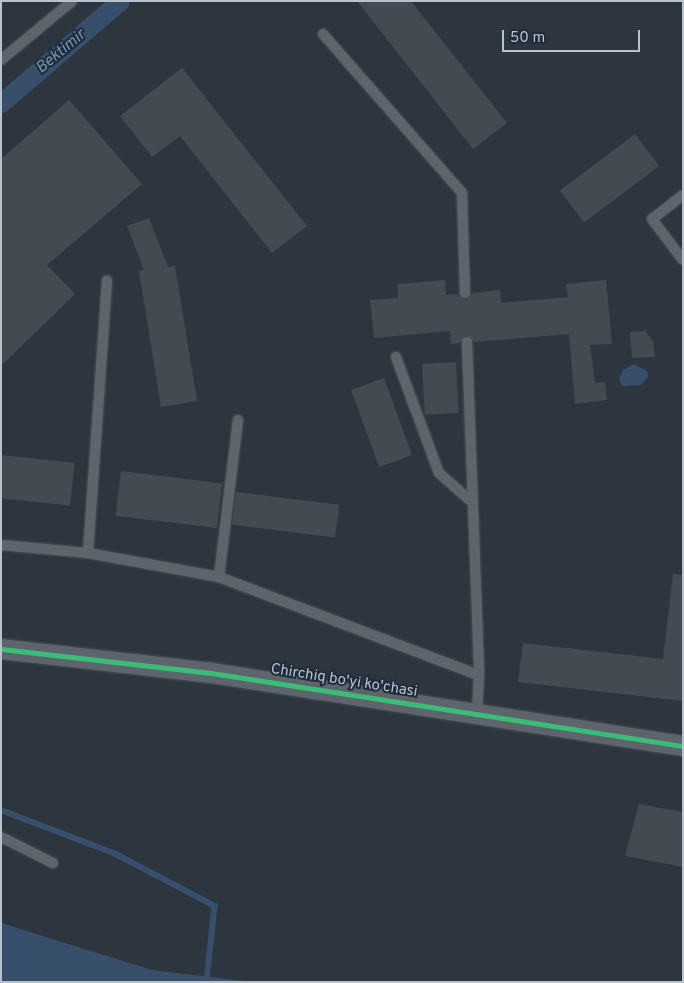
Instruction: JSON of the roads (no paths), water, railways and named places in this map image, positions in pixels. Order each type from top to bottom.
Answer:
[{"type":"street","name":"Chirchiq bo'yi ko'chasi","points":[[1,649],[211,673],[683,746]]},
{"type":"lane","points":[[1,60],[72,1]]},
{"type":"lane","points":[[323,34],[462,193],[465,293]]},
{"type":"lane","points":[[683,195],[652,219],[683,260]]},
{"type":"lane","points":[[88,553],[107,281]]},
{"type":"lane","points":[[467,342],[479,675],[477,714]]},
{"type":"lane","points":[[396,357],[439,473],[473,504]]},
{"type":"lane","points":[[219,578],[238,420]]},
{"type":"lane","points":[[1,545],[88,553],[219,578],[479,675]]},
{"type":"lane","points":[[1,837],[52,863]]},
{"type":"water","points":[[634,364],[647,371],[648,377],[641,385],[622,386],[619,379],[623,370]]},
{"type":"water","points":[[1,923],[152,970],[252,982],[1,982]]},
{"type":"waterway","name":"Bektimir","points":[[1,103],[120,1]]},
{"type":"waterway","points":[[1,810],[116,854],[215,906],[207,982]]}]
